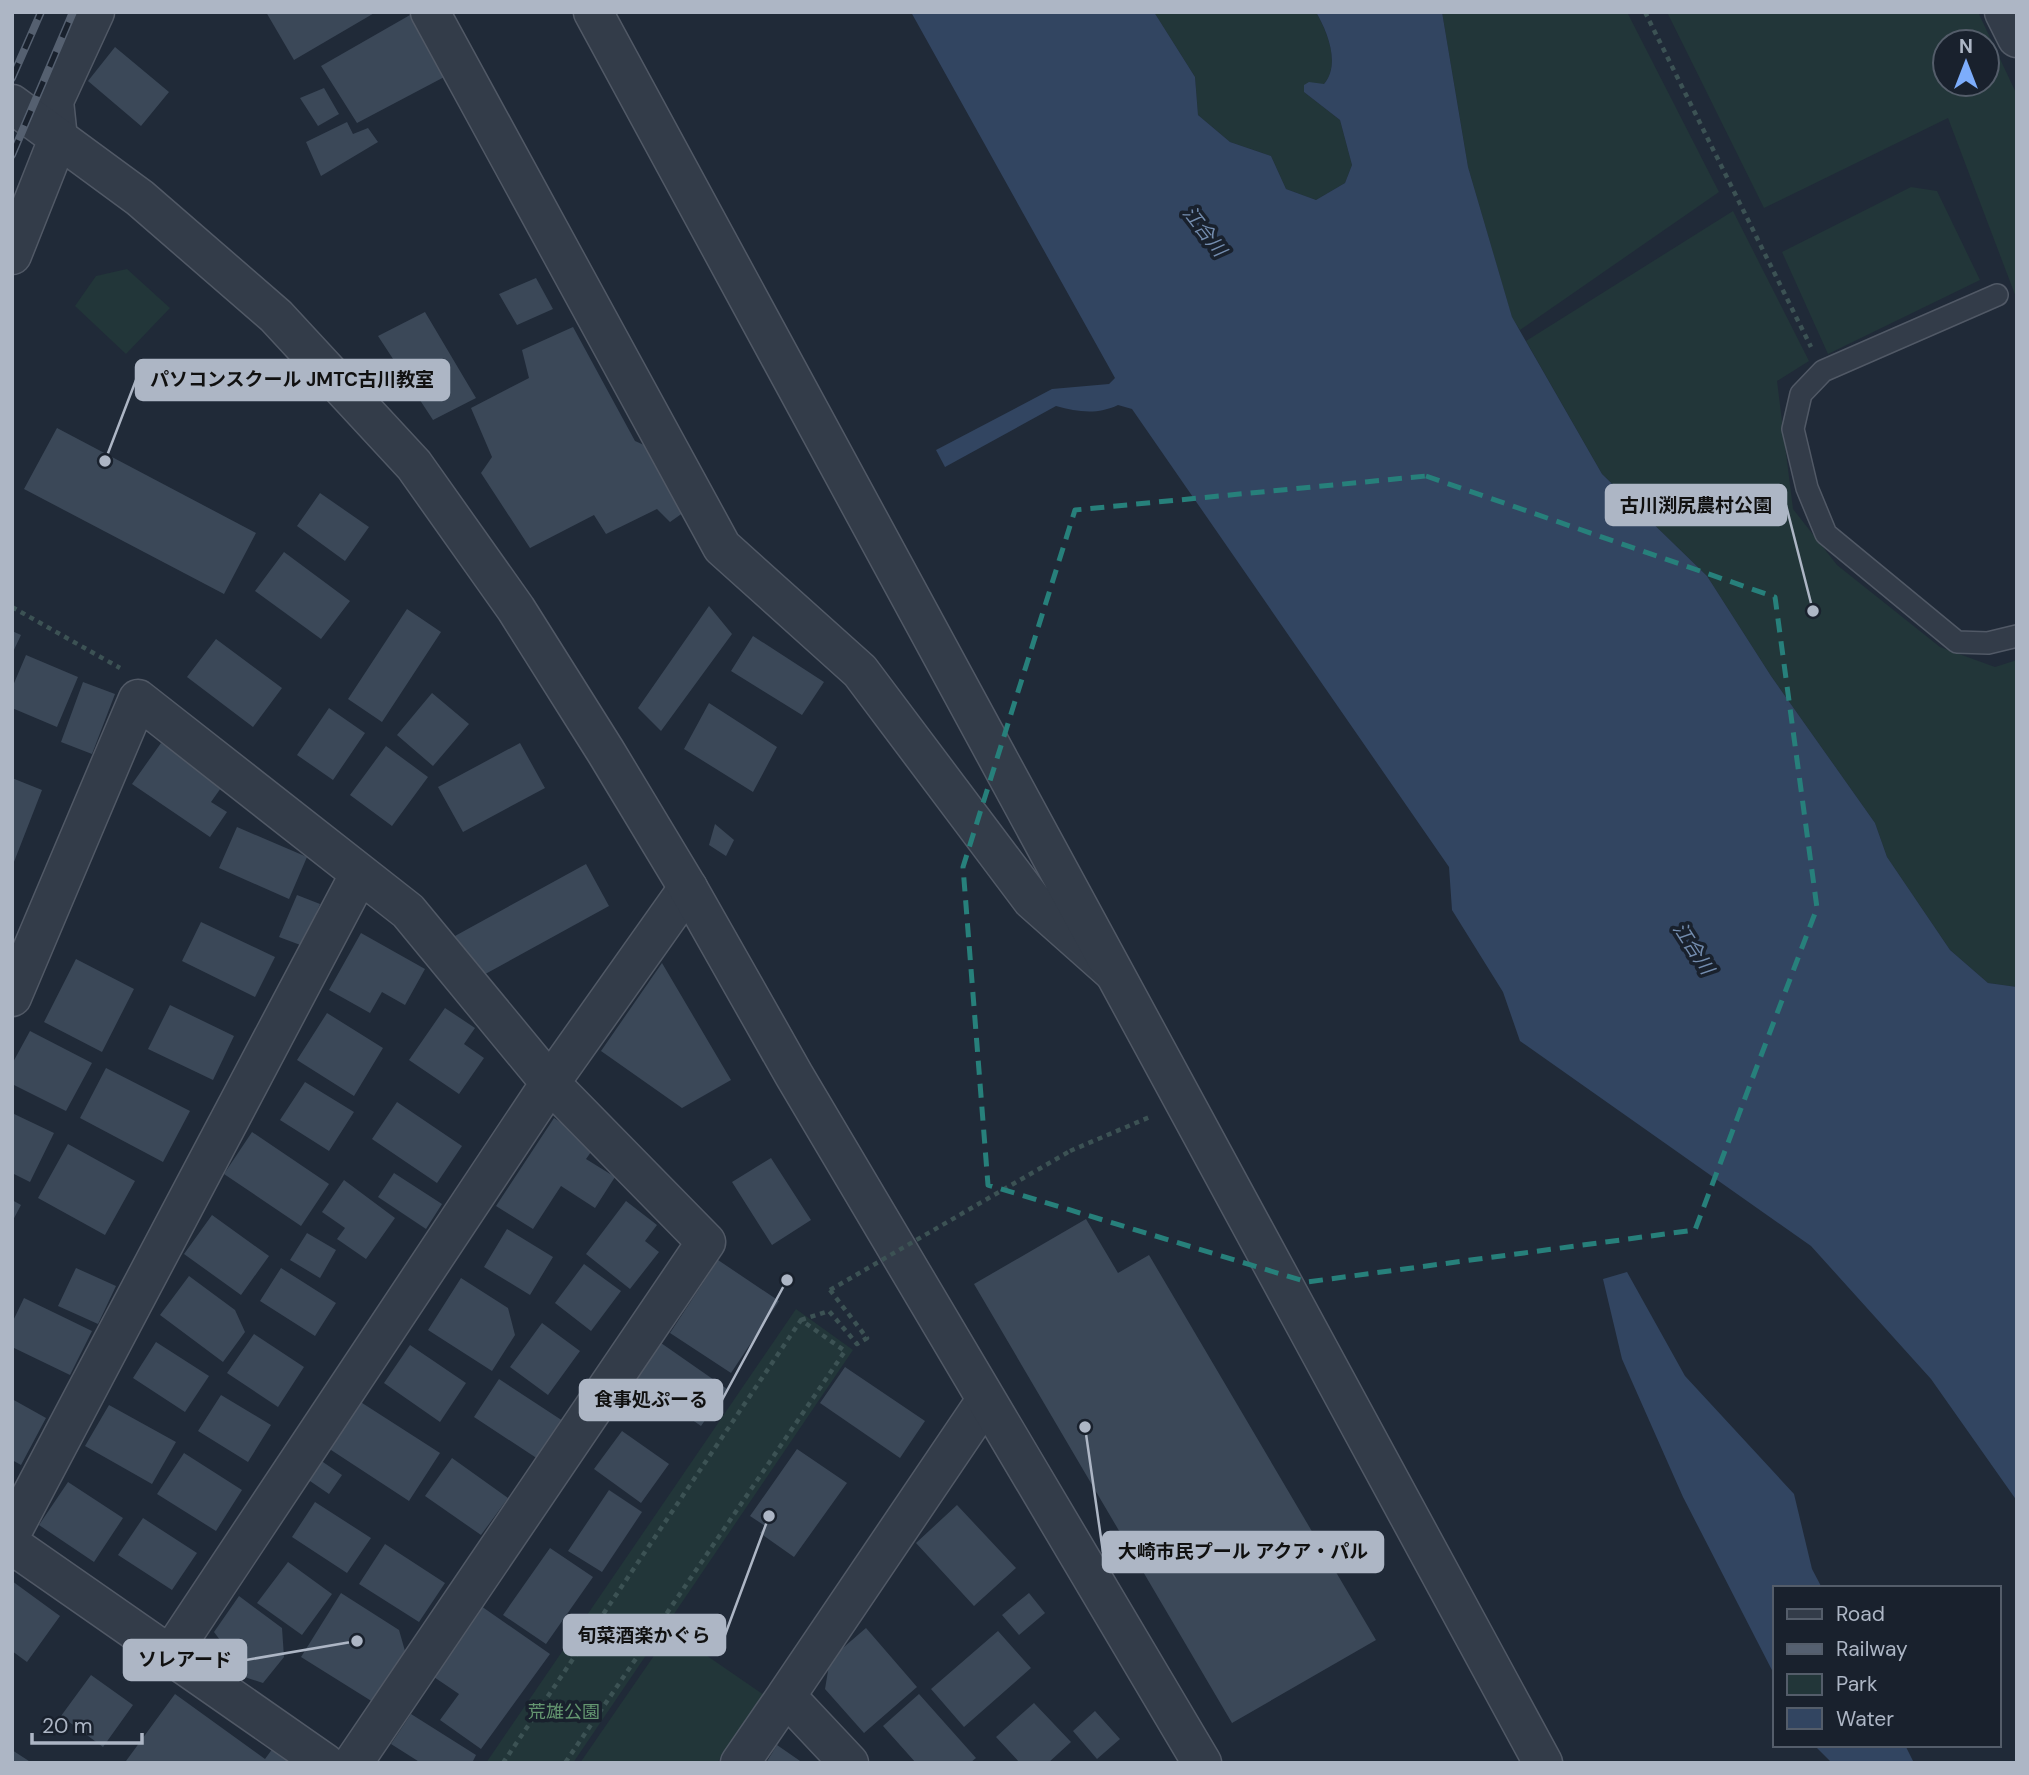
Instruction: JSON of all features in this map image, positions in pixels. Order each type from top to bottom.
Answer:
[{"type":"street","points":[[12,255],[58,139],[54,101],[95,12]]},
{"type":"street","points":[[430,12],[722,547],[860,671],[1032,900],[1115,974]]},
{"type":"street","points":[[593,12],[1543,1763]]},
{"type":"street","points":[[2004,12],[2017,38]]},
{"type":"street","points":[[12,104],[140,198],[276,316],[414,465],[516,609],[688,888],[794,1075],[1202,1763]]},
{"type":"street","points":[[12,997],[138,699],[408,911],[550,1083],[706,1242],[353,1763]]},
{"type":"street","points":[[12,1532],[359,874]]},
{"type":"street","points":[[170,1655],[550,1083],[688,888]]},
{"type":"street","points":[[740,1763],[986,1400]]},
{"type":"street","points":[[12,1545],[325,1763]]},
{"type":"street","points":[[786,1696],[849,1763]]},
{"type":"lane","points":[[1997,295],[1823,371],[1801,394],[1793,429],[1807,488],[1826,534],[1957,642],[1988,643],[2017,636]]},
{"type":"path","points":[[1645,12],[1823,371]]},
{"type":"path","points":[[12,607],[132,674],[138,699]]},
{"type":"path","points":[[503,1763],[801,1320],[829,1311],[857,1343],[867,1338],[830,1290],[1070,1151],[1114,1133]]},
{"type":"path","points":[[565,1763],[845,1351],[801,1320]]},
{"type":"highlighted area","points":[[1426,476],[1775,597],[1817,908],[1695,1230],[1307,1282],[988,1185],[963,867],[1075,510]]},
{"type":"green space","points":[[1154,12],[1316,12],[1328,38],[1331,67],[1324,84],[1315,84],[1304,92],[1340,120],[1352,165],[1345,183],[1316,200],[1286,189],[1271,156],[1230,142],[1198,115],[1195,77]]},
{"type":"green space","points":[[1442,12],[1627,12],[1719,192],[1520,330],[1512,318],[1468,167]]},
{"type":"green space","points":[[1667,12],[1978,12],[1986,28],[1931,28],[1931,98],[2001,98],[2001,61],[2017,95],[2017,300],[1948,118],[1764,208]]},
{"type":"green space","points":[[1911,187],[1937,191],[1980,280],[1828,354],[1782,252]]},
{"type":"green space","points":[[1733,211],[1809,361],[1777,381],[1793,509],[1837,565],[1940,647],[1995,667],[2017,660],[2017,987],[1988,983],[1950,950],[1887,857],[1875,823],[1771,676],[1707,576],[1602,474],[1526,341]]},
{"type":"green space","points":[[127,269],[170,308],[126,354],[75,306],[96,276]]},
{"type":"green space","name":"荒雄公園","points":[[796,1309],[853,1350],[573,1763],[486,1763]]},
{"type":"green space","points":[[671,1631],[764,1695],[717,1763],[580,1763]]},
{"type":"water","name":"江合川","points":[[911,12],[1154,12],[1195,77],[1198,115],[1230,142],[1271,156],[1286,189],[1316,200],[1345,183],[1352,165],[1340,120],[1304,92],[1304,85],[1309,82],[1324,84],[1331,67],[1328,38],[1316,12],[1442,12],[1468,167],[1512,317],[1602,474],[1707,576],[1771,676],[1875,823],[1887,857],[1950,950],[1988,983],[2017,987],[2017,1501],[1931,1379],[1811,1246],[1520,1041],[1503,992],[1452,910],[1449,867],[1132,409],[1118,405],[1087,412],[1056,406],[945,467],[936,450],[1052,389],[1109,384],[1115,378]]},
{"type":"water","points":[[1627,1272],[1685,1376],[1794,1494],[1812,1569],[1821,1586],[1773,1586],[1773,1672],[1683,1497],[1622,1359],[1603,1279]]},
{"type":"water","points":[[1816,1747],[1906,1747],[1914,1763],[1832,1763]]},
{"type":"building","points":[[266,12],[376,12],[294,60]]},
{"type":"building","points":[[410,15],[448,75],[357,123],[321,66]]},
{"type":"building","points":[[115,47],[169,92],[141,126],[88,81]]},
{"type":"building","points":[[324,88],[339,114],[318,126],[300,98]]},
{"type":"building","points":[[347,122],[353,134],[368,128],[378,142],[321,176],[306,142]]},
{"type":"building","points":[[536,278],[553,309],[517,325],[499,294]]},
{"type":"building","points":[[425,312],[476,398],[433,420],[378,336]]},
{"type":"building","points":[[573,327],[635,441],[644,445],[687,510],[670,522],[657,509],[606,534],[594,515],[530,548],[481,473],[492,457],[471,408],[529,378],[522,350]]},
{"type":"building","points":[[57,428],[256,533],[224,594],[24,489]]},
{"type":"building","points":[[320,493],[369,527],[345,561],[297,526]]},
{"type":"building","points":[[284,552],[350,601],[321,639],[255,591]]},
{"type":"building","points":[[709,606],[732,634],[661,731],[638,708]]},
{"type":"building","points":[[407,609],[441,632],[382,722],[348,699]]},
{"type":"building","points":[[12,631],[21,635],[12,654]]},
{"type":"building","points":[[753,636],[824,682],[802,715],[731,671]]},
{"type":"building","points":[[216,639],[282,688],[253,727],[187,677]]},
{"type":"building","points":[[26,655],[78,677],[57,727],[12,708],[12,688]]},
{"type":"building","points":[[83,682],[115,694],[92,754],[61,742]]},
{"type":"building","points":[[432,693],[469,724],[433,766],[397,735]]},
{"type":"building","points":[[709,703],[777,747],[753,792],[684,749]]},
{"type":"building","points":[[329,708],[365,733],[333,780],[297,755]]},
{"type":"building","points":[[161,743],[223,785],[211,802],[227,812],[210,837],[132,784]]},
{"type":"building","points":[[520,743],[545,788],[463,832],[438,787]]},
{"type":"building","points":[[386,746],[428,777],[392,826],[350,795]]},
{"type":"building","points":[[12,778],[42,790],[12,867]]},
{"type":"building","points":[[715,824],[734,840],[726,856],[709,845]]},
{"type":"building","points":[[237,827],[307,857],[289,899],[219,868]]},
{"type":"building","points":[[586,864],[609,906],[478,978],[455,936]]},
{"type":"building","points":[[297,895],[320,904],[303,946],[279,937]]},
{"type":"building","points":[[201,922],[275,957],[255,997],[182,961]]},
{"type":"building","points":[[361,933],[425,969],[405,1005],[382,992],[370,1013],[329,990]]},
{"type":"building","points":[[76,959],[134,989],[102,1052],[44,1022]]},
{"type":"building","points":[[662,963],[731,1080],[682,1108],[601,1051]]},
{"type":"building","points":[[170,1005],[234,1036],[213,1080],[148,1049]]},
{"type":"building","points":[[445,1008],[475,1028],[464,1044],[484,1058],[459,1094],[409,1060]]},
{"type":"building","points":[[327,1013],[383,1048],[354,1096],[297,1060]]},
{"type":"building","points":[[30,1031],[92,1063],[66,1111],[12,1084],[12,1064]]},
{"type":"building","points":[[106,1068],[190,1111],[163,1162],[80,1118]]},
{"type":"building","points":[[305,1082],[354,1112],[329,1151],[280,1120]]},
{"type":"building","points":[[397,1102],[462,1146],[437,1183],[372,1139]]},
{"type":"building","points":[[12,1113],[54,1133],[30,1182],[12,1173]]},
{"type":"building","points":[[554,1118],[596,1145],[586,1159],[615,1177],[595,1208],[561,1186],[533,1229],[496,1206]]},
{"type":"building","points":[[252,1132],[329,1184],[301,1226],[224,1174]]},
{"type":"building","points":[[68,1144],[135,1181],[105,1235],[38,1198]]},
{"type":"building","points":[[771,1158],[811,1220],[772,1245],[732,1182]]},
{"type":"building","points":[[394,1173],[442,1204],[426,1229],[378,1197]]},
{"type":"building","points":[[344,1180],[395,1218],[366,1259],[337,1239],[345,1228],[322,1212]]},
{"type":"building","points":[[12,1200],[21,1205],[12,1222]]},
{"type":"building","points":[[626,1201],[657,1225],[645,1241],[659,1252],[630,1289],[586,1254]]},
{"type":"building","points":[[212,1215],[269,1256],[241,1295],[184,1254]]},
{"type":"building","points":[[1086,1219],[1118,1273],[1149,1255],[1376,1640],[1232,1723],[974,1284]]},
{"type":"building","points":[[507,1229],[553,1257],[530,1295],[484,1267]]},
{"type":"building","points":[[307,1233],[336,1250],[320,1278],[290,1260]]},
{"type":"building","points":[[718,1260],[779,1301],[731,1373],[670,1333]]},
{"type":"building","points":[[584,1264],[621,1291],[591,1331],[555,1303]]},
{"type":"building","points":[[76,1268],[116,1286],[98,1324],[58,1306]]},
{"type":"building","points":[[281,1268],[336,1303],[315,1336],[260,1301]]},
{"type":"building","points":[[189,1276],[235,1310],[245,1332],[223,1362],[160,1315]]},
{"type":"building","points":[[461,1278],[508,1308],[515,1335],[492,1371],[428,1330]]},
{"type":"building","points":[[24,1298],[92,1331],[70,1375],[12,1347],[12,1323]]},
{"type":"building","points":[[542,1323],[580,1351],[548,1395],[510,1367]]},
{"type":"building","points":[[254,1334],[304,1367],[278,1407],[227,1373]]},
{"type":"building","points":[[156,1342],[209,1376],[185,1412],[133,1378]]},
{"type":"building","points":[[661,1343],[727,1389],[701,1426],[635,1380]]},
{"type":"building","points":[[410,1345],[466,1383],[440,1422],[384,1383]]},
{"type":"building","points":[[845,1367],[925,1421],[900,1458],[820,1403]]},
{"type":"building","points":[[499,1379],[563,1421],[538,1459],[474,1417]]},
{"type":"building","points":[[221,1395],[271,1425],[248,1462],[198,1431]]},
{"type":"building","points":[[12,1399],[46,1418],[21,1465],[12,1460]]},
{"type":"building","points":[[359,1401],[440,1453],[409,1501],[328,1448]]},
{"type":"building","points":[[109,1405],[176,1442],[152,1484],[85,1446]]},
{"type":"building","points":[[622,1431],[669,1464],[641,1503],[594,1469]]},
{"type":"building","points":[[797,1449],[847,1483],[794,1557],[760,1533],[765,1526],[750,1516]]},
{"type":"building","points":[[184,1453],[242,1490],[216,1531],[157,1494]]},
{"type":"building","points":[[452,1458],[508,1498],[481,1535],[425,1496]]},
{"type":"building","points":[[320,1460],[342,1475],[329,1494],[307,1479]]},
{"type":"building","points":[[68,1482],[123,1518],[94,1562],[39,1525]]},
{"type":"building","points":[[609,1490],[642,1512],[602,1572],[568,1551]]},
{"type":"building","points":[[315,1502],[371,1538],[347,1573],[292,1537]]},
{"type":"building","points":[[957,1505],[1016,1568],[974,1606],[916,1543]]},
{"type":"building","points":[[143,1518],[197,1553],[172,1590],[118,1555]]},
{"type":"building","points":[[385,1544],[445,1583],[419,1622],[359,1584]]},
{"type":"building","points":[[550,1548],[593,1577],[546,1644],[503,1615]]},
{"type":"building","points":[[288,1562],[332,1594],[302,1635],[257,1603]]},
{"type":"building","points":[[12,1581],[60,1616],[27,1662],[12,1651]]},
{"type":"building","points":[[341,1593],[399,1630],[405,1651],[373,1702],[301,1657]]},
{"type":"building","points":[[1029,1593],[1045,1613],[1019,1635],[1002,1615]]},
{"type":"building","points":[[239,1596],[282,1628],[284,1657],[263,1683],[232,1673],[226,1648],[214,1632]]},
{"type":"building","points":[[481,1606],[550,1654],[481,1749],[440,1720],[459,1694],[431,1675]]},
{"type":"building","points":[[866,1628],[917,1687],[864,1733],[825,1689],[830,1659]]},
{"type":"building","points":[[998,1631],[1031,1668],[964,1727],[931,1689]]},
{"type":"building","points":[[91,1675],[133,1705],[103,1747],[61,1716]]},
{"type":"building","points":[[175,1694],[265,1759],[276,1744],[302,1763],[128,1763],[126,1761]]},
{"type":"building","points":[[919,1694],[976,1758],[970,1763],[916,1763],[883,1726]]},
{"type":"building","points":[[1034,1703],[1071,1742],[1048,1763],[1020,1763],[996,1737]]},
{"type":"building","points":[[1095,1711],[1120,1739],[1097,1759],[1073,1731]]},
{"type":"building","points":[[411,1714],[476,1755],[472,1763],[421,1763],[391,1744]]},
{"type":"building","points":[[777,1745],[803,1763],[766,1763]]},
{"type":"building","points":[[12,1750],[32,1763],[12,1763]]},
{"type":"railway","points":[[12,78],[41,12]]},
{"type":"railway","points":[[12,155],[73,12]]},
{"type":"place","name":"パソコンスクール JMTC古川教室","points":[[105,461]]},
{"type":"place","name":"古川渕尻農村公園","points":[[1813,611]]},
{"type":"place","name":"食事処ぷーる","points":[[787,1280]]},
{"type":"place","name":"大崎市民プール アクア・パル","points":[[1085,1427]]},
{"type":"place","name":"旬菜酒楽かぐら","points":[[769,1516]]},
{"type":"place","name":"ソレアード","points":[[357,1641]]}]
